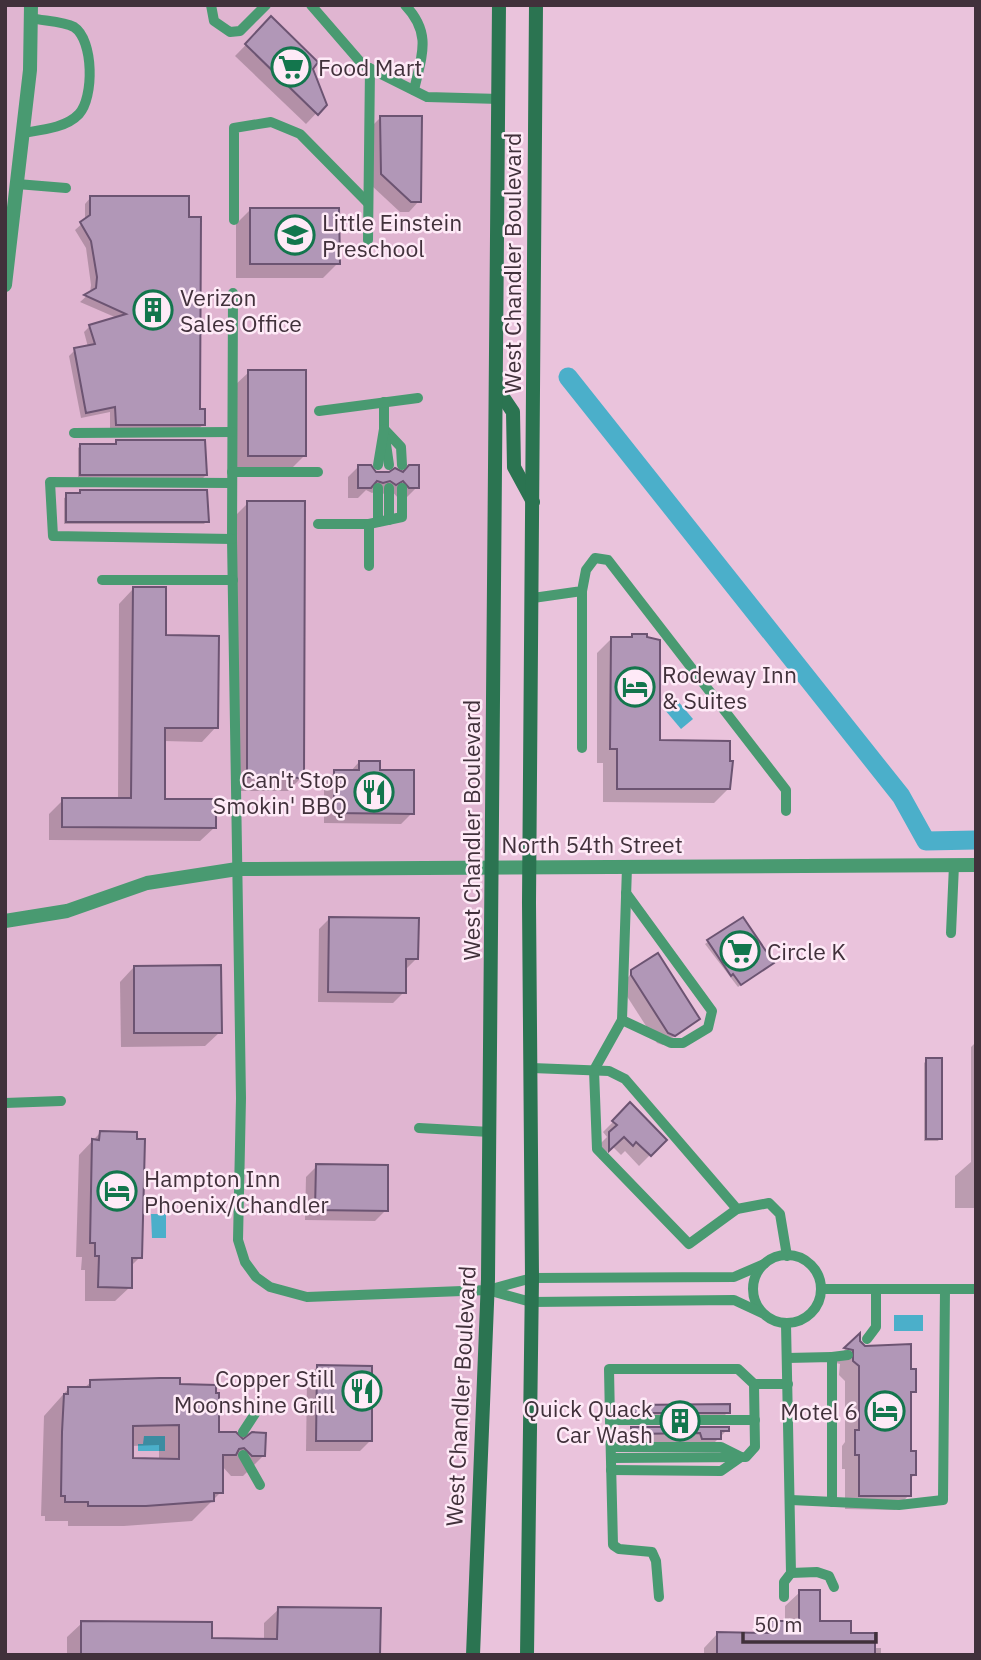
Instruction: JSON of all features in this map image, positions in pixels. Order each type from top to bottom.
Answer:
[{"type":"main road","name":"West Chandler Boulevard","points":[[472,1655],[488,1290],[494,867],[499,5]]},
{"type":"main road","name":"West Chandler Boulevard","points":[[527,1655],[532,1278],[530,867],[536,5]]},
{"type":"main road","points":[[497,388],[513,412],[514,467],[533,503]]},
{"type":"street","points":[[5,285],[30,70],[31,12]]},
{"type":"street","name":"North 54th Street","points":[[5,921],[67,911],[148,883],[237,869],[976,865]]},
{"type":"lane","points":[[211,5],[214,21],[230,32],[240,31],[266,5]]},
{"type":"lane","points":[[311,5],[363,65],[427,97],[500,99]]},
{"type":"lane","points":[[405,5],[418,18],[423,32],[414,90]]},
{"type":"lane","points":[[23,133],[65,124],[81,113],[90,78],[87,41],[73,27],[31,12]]},
{"type":"lane","points":[[368,240],[370,68]]},
{"type":"lane","points":[[234,220],[234,128],[271,122],[300,134],[368,203]]},
{"type":"lane","points":[[17,184],[66,188]]},
{"type":"lane","points":[[233,293],[232,539],[241,1098],[238,1240],[244,1262],[256,1277],[270,1287],[307,1297],[488,1290],[532,1278],[734,1277],[775,1257],[787,1255],[806,1261],[813,1268],[821,1289],[820,1299],[810,1314],[803,1320],[786,1324],[734,1300],[531,1302],[488,1290]]},
{"type":"lane","points":[[318,411],[418,398]]},
{"type":"lane","points":[[384,402],[384,465]]},
{"type":"lane","points":[[384,429],[401,447],[402,465]]},
{"type":"lane","points":[[74,433],[232,432]]},
{"type":"lane","points":[[232,539],[53,536],[50,482],[232,478],[318,472]]},
{"type":"lane","points":[[369,566],[384,488]]},
{"type":"lane","points":[[318,524],[379,522],[402,517],[402,488]]},
{"type":"lane","points":[[582,748],[582,591],[586,570],[595,558],[608,560],[786,790],[786,811]]},
{"type":"lane","points":[[102,579],[233,580]]},
{"type":"lane","points":[[533,598],[582,591]]},
{"type":"lane","points":[[951,933],[954,865]]},
{"type":"lane","points":[[627,867],[622,1020],[594,1070],[597,1149],[688,1244],[737,1209],[769,1203],[780,1214],[787,1255]]},
{"type":"lane","points":[[622,1020],[671,1043],[683,1043],[708,1028],[712,1011],[626,893]]},
{"type":"lane","points":[[532,1068],[608,1071],[625,1079],[737,1209]]},
{"type":"lane","points":[[5,1103],[61,1101]]},
{"type":"lane","points":[[419,1128],[490,1132]]},
{"type":"lane","points":[[762,1313],[754,1300],[753,1289],[756,1275],[764,1264]]},
{"type":"lane","points":[[821,1289],[976,1289]]},
{"type":"lane","points":[[867,1339],[876,1327],[876,1289]]},
{"type":"lane","points":[[791,1500],[900,1505],[943,1500],[945,1289]]},
{"type":"lane","points":[[784,1597],[784,1582],[791,1573],[786,1324]]},
{"type":"lane","points":[[787,1358],[848,1355]]},
{"type":"lane","points":[[832,1357],[832,1502]]},
{"type":"lane","points":[[659,1597],[656,1561],[652,1552],[625,1550],[613,1545],[610,1369],[738,1369],[754,1384],[788,1384]]},
{"type":"lane","points":[[611,1452],[746,1457],[755,1447],[754,1384]]},
{"type":"lane","points":[[243,1432],[260,1406]]},
{"type":"lane","points":[[610,1420],[755,1420]]},
{"type":"lane","points":[[243,1455],[260,1485]]},
{"type":"lane","points":[[611,1470],[721,1471],[741,1457]]},
{"type":"lane","points":[[791,1573],[817,1572],[829,1576],[834,1587]]},
{"type":"shaded area","points":[[5,5],[499,5],[494,867],[473,1655],[5,1655]]},
{"type":"water","points":[[677,700],[693,719],[681,729],[665,710]]},
{"type":"water","points":[[151,1214],[166,1214],[166,1238],[152,1238]]},
{"type":"water","points":[[894,1315],[923,1315],[923,1331],[894,1331]]},
{"type":"water","points":[[144,1436],[165,1436],[165,1451],[138,1451],[138,1444],[143,1444]]},
{"type":"building","name":"Food Mart","points":[[271,16],[318,62],[313,69],[327,105],[318,115],[245,44]]},
{"type":"building","points":[[380,116],[422,116],[421,202],[411,202],[381,174]]},
{"type":"building","name":"Verizon Sales Office","points":[[90,196],[189,196],[189,217],[201,217],[200,409],[205,409],[205,425],[116,425],[115,407],[86,413],[74,348],[95,344],[89,325],[126,314],[84,295],[96,288],[97,277],[91,241],[80,222],[90,215]]},
{"type":"building","points":[[250,208],[339,208],[340,264],[250,264]]},
{"type":"building","points":[[248,370],[306,370],[306,456],[248,456]]},
{"type":"building","points":[[116,440],[205,440],[207,475],[80,475],[80,444],[116,444]]},
{"type":"building","points":[[358,465],[371,465],[376,472],[389,472],[395,468],[403,472],[409,465],[419,465],[419,488],[409,488],[403,481],[396,485],[390,481],[377,481],[371,488],[358,488]]},
{"type":"building","points":[[80,490],[207,490],[209,522],[66,522],[66,493],[80,493]]},
{"type":"building","points":[[247,501],[305,501],[304,778],[247,777]]},
{"type":"building","points":[[133,587],[166,587],[166,635],[219,636],[218,728],[165,728],[165,799],[216,799],[216,828],[62,827],[62,798],[131,798]]},
{"type":"building","name":"Rodeway Inn & Suites","points":[[632,634],[647,634],[647,637],[660,640],[660,740],[730,741],[730,761],[733,761],[730,789],[617,789],[617,749],[610,749],[611,637],[632,637]]},
{"type":"building","name":"Can't Stop Smokin' BBQ","points":[[359,761],[380,761],[380,770],[414,770],[414,814],[334,813],[334,770],[359,770]]},
{"type":"building","points":[[329,917],[419,918],[418,959],[406,959],[406,993],[328,992]]},
{"type":"building","name":"Circle K","points":[[743,917],[774,963],[741,985],[733,974],[731,976],[707,940]]},
{"type":"building","points":[[658,953],[700,1019],[675,1036],[668,1033],[631,975],[631,970]]},
{"type":"building","points":[[221,965],[222,1033],[134,1033],[134,966]]},
{"type":"building","points":[[926,1058],[942,1058],[942,1139],[926,1139]]},
{"type":"building","points":[[630,1102],[667,1140],[651,1156],[636,1142],[633,1146],[624,1137],[609,1151],[609,1132],[617,1125],[612,1121]]},
{"type":"building","name":"Hampton Inn Phoenix/Chandler","points":[[100,1131],[137,1132],[137,1139],[145,1139],[142,1258],[132,1258],[132,1288],[98,1287],[99,1256],[95,1256],[95,1243],[90,1243],[92,1139],[99,1140]]},
{"type":"building","points":[[316,1164],[388,1165],[388,1211],[315,1210]]},
{"type":"building","name":"Motel 6","points":[[860,1333],[860,1341],[865,1346],[911,1344],[911,1369],[916,1369],[916,1392],[911,1392],[911,1451],[916,1451],[916,1475],[911,1475],[911,1496],[859,1496],[859,1455],[855,1455],[855,1430],[859,1430],[859,1366],[853,1361],[853,1350],[844,1348]]},
{"type":"building","points":[[317,1365],[372,1366],[372,1441],[316,1441]]},
{"type":"building","points":[[180,1378],[180,1384],[216,1385],[216,1393],[219,1393],[219,1432],[236,1432],[243,1439],[252,1432],[266,1433],[265,1456],[252,1456],[244,1448],[239,1449],[236,1455],[223,1455],[223,1493],[214,1493],[214,1501],[146,1506],[88,1506],[88,1502],[65,1502],[65,1496],[61,1496],[64,1394],[68,1394],[68,1387],[90,1387],[90,1380]],"holes":[[[179,1425],[179,1459],[133,1458],[133,1426]]]},
{"type":"building","points":[[730,1404],[730,1413],[631,1413],[632,1405]]},
{"type":"building","points":[[631,1427],[729,1427],[729,1431],[721,1431],[721,1439],[702,1439],[700,1433],[631,1434]]},
{"type":"building","points":[[799,1590],[820,1590],[820,1621],[851,1621],[851,1633],[875,1633],[875,1655],[717,1655],[717,1632],[769,1633],[769,1621],[799,1621]]},
{"type":"building","points":[[278,1607],[381,1608],[380,1655],[81,1655],[81,1621],[212,1622],[212,1638],[277,1639]]},
{"type":"waterway","points":[[568,377],[901,796],[926,841],[976,840]]},
{"type":"place","name":"Food Mart","points":[[291,67]]},
{"type":"place","name":"Little Einstein Preschool","points":[[295,235]]},
{"type":"place","name":"Verizon Sales Office","points":[[153,310]]},
{"type":"place","name":"Rodeway Inn & Suites","points":[[635,687]]},
{"type":"place","name":"Can't Stop Smokin' BBQ","points":[[374,792]]},
{"type":"place","name":"Circle K","points":[[740,951]]},
{"type":"place","name":"Hampton Inn Phoenix/Chandler","points":[[117,1191]]},
{"type":"place","name":"Copper Still Moonshine Grill","points":[[362,1391]]},
{"type":"place","name":"Motel 6","points":[[885,1411]]},
{"type":"place","name":"Quick Quack Car Wash","points":[[680,1421]]}]
